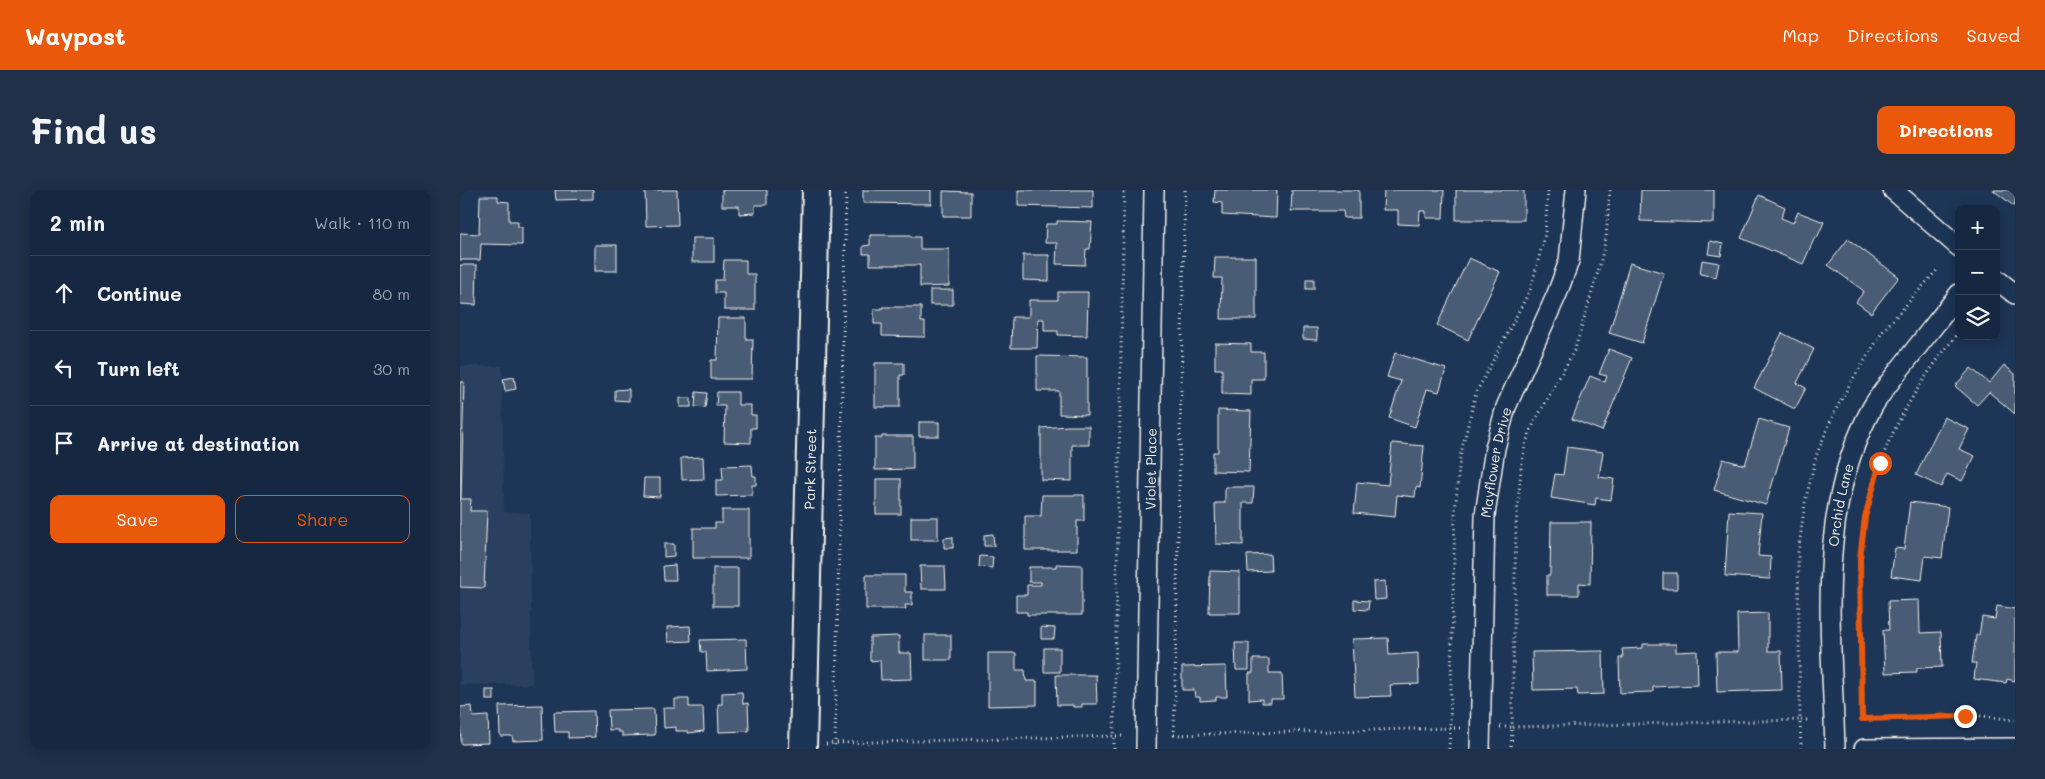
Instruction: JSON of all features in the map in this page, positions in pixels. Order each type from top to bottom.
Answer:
[{"type":"main road","name":"Park Street","points":[[802,749],[816,190]]},
{"type":"street","name":"Violet Place","points":[[1146,749],[1154,190]]},
{"type":"street","name":"Mayflower Drive","points":[[1480,749],[1485,515],[1495,448],[1506,407],[1557,294],[1569,261],[1576,190]]},
{"type":"street","points":[[1893,190],[1955,244]]},
{"type":"street","points":[[2000,282],[2015,294]]},
{"type":"street","name":"Orchid Lane","points":[[1835,749],[1830,582],[1833,527],[1840,492],[1860,434],[1880,395],[1958,295]]},
{"type":"street","points":[[1864,749],[2015,748]]},
{"type":"path","points":[[834,749],[846,190]]},
{"type":"path","points":[[834,743],[1114,736],[1124,190]]},
{"type":"path","points":[[1185,190],[1174,735],[1450,728],[1455,512],[1460,457],[1476,393],[1531,288],[1545,234],[1548,190]]},
{"type":"path","points":[[1610,190],[1606,238],[1575,349],[1534,423],[1526,445],[1521,469],[1516,526],[1512,726],[1800,720],[1798,553],[1805,503],[1816,456],[1834,412],[1879,338],[1906,304],[1938,269]]},
{"type":"path","points":[[1955,337],[1926,375],[1906,407],[1885,449],[1867,508],[1860,558],[1859,583],[1862,719],[2001,716],[2015,720]]},
{"type":"shaded area","points":[[460,366],[502,366],[504,512],[530,513],[532,684],[460,685]]},
{"type":"building","points":[[555,190],[593,190],[593,199],[556,200]]},
{"type":"building","points":[[645,190],[677,190],[678,225],[646,226]]},
{"type":"building","points":[[722,190],[767,190],[767,205],[755,205],[755,213],[739,214],[739,206],[722,206]]},
{"type":"building","points":[[863,190],[931,190],[931,204],[863,203]]},
{"type":"building","points":[[1018,190],[1093,190],[1093,208],[1018,206]]},
{"type":"building","points":[[1215,190],[1277,190],[1276,218],[1222,215],[1222,203],[1214,202]]},
{"type":"building","points":[[1292,190],[1359,190],[1359,218],[1344,218],[1343,211],[1291,211]]},
{"type":"building","points":[[1384,190],[1444,190],[1443,218],[1426,218],[1426,211],[1420,211],[1419,225],[1398,224],[1398,210],[1383,210]]},
{"type":"building","points":[[1456,190],[1524,190],[1524,220],[1456,220]]},
{"type":"building","points":[[1641,190],[1714,190],[1714,223],[1640,221]]},
{"type":"building","points":[[1993,190],[2015,190],[2015,207]]},
{"type":"building","points":[[943,191],[971,192],[971,216],[943,216]]},
{"type":"building","points":[[1759,195],[1785,207],[1781,218],[1793,223],[1798,212],[1824,222],[1803,264],[1741,238]]},
{"type":"building","points":[[480,196],[498,196],[498,201],[509,202],[509,221],[518,221],[518,227],[522,227],[522,245],[481,244],[480,260],[460,260],[460,233],[479,234]]},
{"type":"building","points":[[1057,221],[1092,222],[1090,249],[1086,249],[1085,265],[1056,264],[1057,243],[1045,243],[1046,224],[1057,224]]},
{"type":"building","points":[[870,235],[911,235],[911,237],[920,237],[920,249],[949,249],[949,286],[920,287],[920,265],[870,265],[870,254],[863,254],[863,246],[870,245]]},
{"type":"building","points":[[692,238],[714,238],[714,262],[692,262]]},
{"type":"building","points":[[1848,239],[1899,277],[1871,313],[1856,302],[1864,291],[1828,265]]},
{"type":"building","points":[[1710,241],[1723,244],[1721,256],[1708,254]]},
{"type":"building","points":[[595,245],[617,245],[617,271],[595,271]]},
{"type":"building","points":[[1023,255],[1049,255],[1049,281],[1023,280]]},
{"type":"building","points":[[1215,257],[1256,257],[1256,319],[1221,319],[1222,278],[1214,278]]},
{"type":"building","points":[[1469,258],[1500,272],[1468,340],[1437,325]]},
{"type":"building","points":[[724,260],[746,260],[746,274],[755,274],[755,310],[724,310],[724,293],[715,293],[715,280],[723,280]]},
{"type":"building","points":[[1702,260],[1719,263],[1716,277],[1700,274]]},
{"type":"building","points":[[1630,263],[1664,273],[1642,343],[1609,333]]},
{"type":"building","points":[[460,265],[477,265],[476,305],[460,304]]},
{"type":"building","points":[[1306,279],[1314,279],[1314,289],[1306,289]]},
{"type":"building","points":[[930,290],[953,290],[953,305],[930,305]]},
{"type":"building","points":[[1058,292],[1088,292],[1087,336],[1058,335],[1058,331],[1044,331],[1044,319],[1038,319],[1037,348],[1011,348],[1012,317],[1029,317],[1029,300],[1058,300]]},
{"type":"building","points":[[882,307],[921,307],[921,322],[925,322],[925,337],[882,336],[882,324],[874,324],[874,309],[882,309]]},
{"type":"building","points":[[718,318],[746,318],[746,339],[753,339],[752,379],[711,379],[711,360],[717,360]]},
{"type":"building","points":[[1303,328],[1317,328],[1317,340],[1303,339]]},
{"type":"building","points":[[1782,333],[1814,349],[1797,383],[1806,388],[1795,409],[1754,388]]},
{"type":"building","points":[[1215,343],[1251,344],[1251,352],[1264,352],[1264,379],[1251,379],[1251,395],[1222,394],[1222,369],[1215,369]]},
{"type":"building","points":[[1609,349],[1632,358],[1602,431],[1572,419],[1590,376],[1605,382],[1607,376],[1599,374]]},
{"type":"building","points":[[1395,353],[1446,369],[1439,392],[1427,389],[1415,427],[1389,418],[1401,381],[1387,377]]},
{"type":"building","points":[[1037,356],[1087,357],[1087,415],[1059,414],[1059,391],[1037,391]]},
{"type":"building","points":[[875,363],[904,363],[904,375],[900,375],[900,407],[875,407]]},
{"type":"building","points":[[2004,365],[2015,374],[2015,414],[1989,392],[1977,405],[1955,386],[1971,368],[1989,383]]},
{"type":"building","points":[[514,377],[516,389],[505,391],[503,379]]},
{"type":"building","points":[[460,382],[464,382],[461,499],[471,499],[470,511],[487,511],[484,588],[460,587]]},
{"type":"building","points":[[629,389],[629,401],[615,400],[615,390]]},
{"type":"building","points":[[696,392],[707,393],[705,408],[695,407]]},
{"type":"building","points":[[717,392],[738,392],[738,405],[751,405],[751,415],[756,415],[756,428],[751,428],[751,443],[724,442],[725,406],[716,406]]},
{"type":"building","points":[[680,398],[691,398],[691,407],[680,407]]},
{"type":"building","points":[[1218,410],[1251,411],[1249,472],[1213,471],[1213,452],[1218,452]]},
{"type":"building","points":[[1944,417],[1969,429],[1959,449],[1975,456],[1962,481],[1947,474],[1941,487],[1916,475]]},
{"type":"building","points":[[1759,419],[1789,428],[1766,505],[1714,490],[1723,459],[1745,465]]},
{"type":"building","points":[[919,422],[939,422],[939,436],[919,436]]},
{"type":"building","points":[[1089,426],[1089,445],[1072,445],[1072,481],[1041,480],[1041,428]]},
{"type":"building","points":[[882,436],[913,436],[913,469],[875,470],[875,438],[882,438]]},
{"type":"building","points":[[1392,443],[1424,446],[1420,488],[1416,487],[1415,497],[1397,495],[1395,517],[1354,513],[1357,482],[1388,485]]},
{"type":"building","points":[[1567,447],[1603,452],[1599,477],[1614,479],[1611,500],[1596,498],[1595,505],[1551,498],[1555,474],[1563,475]]},
{"type":"building","points":[[703,457],[704,479],[682,480],[681,458]]},
{"type":"building","points":[[752,465],[753,476],[756,476],[756,485],[752,485],[752,495],[716,496],[716,480],[723,480],[722,466]]},
{"type":"building","points":[[644,478],[660,478],[660,497],[643,496]]},
{"type":"building","points":[[876,479],[901,479],[901,514],[876,514]]},
{"type":"building","points":[[1225,487],[1254,487],[1253,503],[1243,503],[1243,545],[1216,544],[1215,503],[1225,503]]},
{"type":"building","points":[[1042,495],[1084,495],[1084,521],[1077,521],[1077,550],[1025,550],[1025,516],[1041,516]]},
{"type":"building","points":[[1910,502],[1948,507],[1942,558],[1925,556],[1922,580],[1891,576],[1895,548],[1904,549]]},
{"type":"building","points":[[722,510],[749,510],[749,558],[693,558],[693,528],[715,528],[715,523],[722,523]]},
{"type":"building","points":[[1729,511],[1762,513],[1758,556],[1771,557],[1770,579],[1725,576]]},
{"type":"building","points":[[911,517],[938,517],[938,540],[911,540]]},
{"type":"building","points":[[1551,522],[1591,522],[1590,584],[1579,583],[1579,595],[1547,595],[1547,575],[1550,575]]},
{"type":"building","points":[[993,534],[994,546],[984,546],[984,535]]},
{"type":"building","points":[[953,537],[953,548],[944,548],[944,538]]},
{"type":"building","points":[[664,544],[674,544],[674,556],[664,557]]},
{"type":"building","points":[[1270,554],[1271,571],[1248,572],[1247,555]]},
{"type":"building","points":[[980,556],[993,557],[992,568],[979,567]]},
{"type":"building","points":[[1056,564],[1082,565],[1082,615],[1027,615],[1027,612],[1016,612],[1016,595],[1027,595],[1027,585],[1041,585],[1041,582],[1029,582],[1029,567],[1056,567]]},
{"type":"building","points":[[675,565],[676,580],[664,580],[663,566]]},
{"type":"building","points":[[920,566],[945,566],[946,589],[921,589]]},
{"type":"building","points":[[713,568],[738,568],[738,606],[713,606]]},
{"type":"building","points":[[1210,571],[1240,572],[1240,613],[1209,613]]},
{"type":"building","points":[[1663,573],[1677,573],[1677,589],[1663,589]]},
{"type":"building","points":[[866,575],[905,575],[905,592],[912,592],[912,605],[905,605],[906,609],[866,609]]},
{"type":"building","points":[[1385,581],[1386,599],[1374,600],[1373,582]]},
{"type":"building","points":[[1354,600],[1369,601],[1368,610],[1354,609]]},
{"type":"building","points":[[1919,600],[1920,633],[1941,632],[1942,667],[1917,668],[1917,672],[1885,673],[1883,630],[1889,630],[1888,601]]},
{"type":"building","points":[[1997,606],[2015,609],[2015,681],[2007,679],[2006,683],[1974,679],[1976,663],[1972,663],[1976,635],[1979,635],[1982,617],[1995,619]]},
{"type":"building","points":[[1768,613],[1768,651],[1781,651],[1782,690],[1717,692],[1716,652],[1738,652],[1737,614]]},
{"type":"building","points":[[690,626],[691,641],[668,642],[667,627]]},
{"type":"building","points":[[1041,627],[1055,628],[1054,639],[1041,639]]},
{"type":"building","points":[[925,635],[951,635],[951,660],[925,660]]},
{"type":"building","points":[[899,636],[899,653],[911,653],[912,679],[881,680],[880,660],[870,661],[870,637]]},
{"type":"building","points":[[1388,638],[1389,655],[1418,653],[1419,684],[1390,685],[1391,696],[1355,697],[1352,639]]},
{"type":"building","points":[[746,639],[747,669],[707,671],[706,652],[701,652],[700,640]]},
{"type":"building","points":[[1235,643],[1249,643],[1249,670],[1236,670]]},
{"type":"building","points":[[1643,644],[1676,644],[1676,652],[1697,651],[1698,685],[1653,687],[1653,692],[1620,693],[1619,658],[1623,658],[1622,649],[1643,648]]},
{"type":"building","points":[[1044,648],[1060,648],[1060,672],[1044,672]]},
{"type":"building","points":[[1603,651],[1604,694],[1578,695],[1577,689],[1533,690],[1532,652]]},
{"type":"building","points":[[988,653],[1016,653],[1016,670],[1025,670],[1026,681],[1037,681],[1037,705],[988,706]]},
{"type":"building","points":[[1253,659],[1269,659],[1269,673],[1282,673],[1283,699],[1271,699],[1271,703],[1262,703],[1262,699],[1249,700],[1249,673],[1253,673]]},
{"type":"building","points":[[1226,666],[1227,697],[1216,697],[1216,700],[1200,701],[1200,697],[1195,697],[1194,690],[1182,690],[1182,667]]},
{"type":"building","points":[[1056,675],[1096,675],[1097,704],[1082,704],[1082,707],[1057,705]]},
{"type":"building","points":[[486,690],[494,690],[494,700],[486,700]]},
{"type":"building","points":[[742,692],[743,704],[748,703],[749,731],[719,732],[718,704],[722,704],[722,693]]},
{"type":"building","points":[[675,699],[689,699],[689,707],[703,707],[704,731],[688,733],[688,731],[676,731],[676,727],[664,728],[663,708],[675,708]]},
{"type":"building","points":[[542,705],[543,740],[513,741],[512,736],[500,736],[499,706]]},
{"type":"building","points":[[472,706],[473,717],[488,716],[489,743],[461,744],[460,707]]},
{"type":"building","points":[[654,709],[655,735],[622,736],[622,732],[618,732],[618,730],[609,730],[608,710]]},
{"type":"building","points":[[594,711],[595,737],[568,738],[568,732],[555,732],[554,712]]},
{"type":"route","points":[[1880,463],[1865,517],[1860,558],[1862,719],[1965,716]]}]
